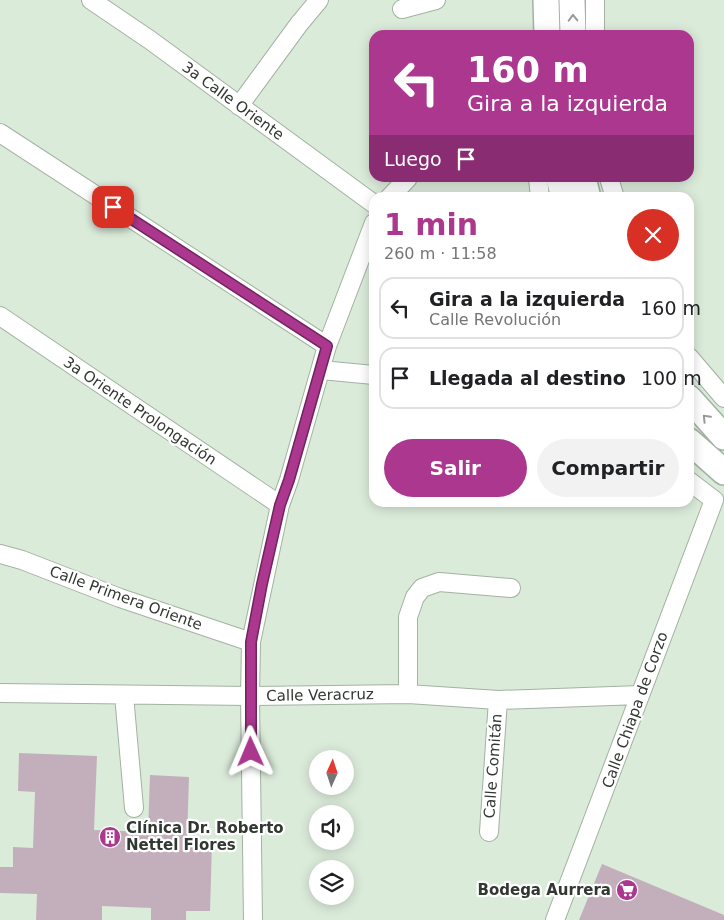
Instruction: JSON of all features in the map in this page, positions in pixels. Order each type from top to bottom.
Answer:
[{"type":"highway","points":[[545,30],[546,0]]},
{"type":"highway","points":[[572,0],[573,30]]},
{"type":"highway","points":[[694,403],[724,436]]},
{"type":"highway","points":[[694,445],[724,472]]},
{"type":"street","name":"3a Calle Oriente","points":[[91,0],[150,40],[369,200]]},
{"type":"street","points":[[239,106],[299,24],[319,0]]},
{"type":"street","points":[[402,9],[436,0]]},
{"type":"street","points":[[595,0],[595,30]]},
{"type":"street","points":[[0,133],[327,346]]},
{"type":"street","points":[[395,192],[404,182]]},
{"type":"street","points":[[253,920],[251,642],[280,505],[289,480],[327,346],[369,236]]},
{"type":"street","name":"3a Oriente Prolongación","points":[[0,316],[280,505]]},
{"type":"street","points":[[694,363],[724,398]]},
{"type":"street","points":[[321,370],[369,375]]},
{"type":"street","name":"Calle Chiapa de Corzo","points":[[555,920],[714,500],[694,485]]},
{"type":"street","name":"Calle Primera Oriente","points":[[0,554],[22,560],[120,598],[251,642]]},
{"type":"street","points":[[408,694],[408,617],[415,597],[422,588],[440,582],[511,588]]},
{"type":"street","name":"Calle Veracruz","points":[[0,693],[250,696],[408,694],[498,700],[640,695]]},
{"type":"street","points":[[124,695],[134,808]]},
{"type":"street","name":"Calle Comitán","points":[[489,832],[498,700]]},
{"type":"building","name":"Clínica Dr. Roberto Nettel Flores","points":[[19,753],[97,756],[94,830],[148,832],[150,775],[189,777],[187,842],[212,843],[210,911],[186,911],[186,920],[151,920],[151,908],[102,906],[102,920],[36,920],[37,894],[0,893],[0,867],[13,867],[13,847],[33,848],[35,792],[18,791]]},
{"type":"building","name":"Bodega Aurrera","points":[[602,864],[724,915],[724,920],[579,920]]},
{"type":"place","name":"Clínica Dr. Roberto Nettel Flores","points":[[110,837]]},
{"type":"place","name":"Bodega Aurrera","points":[[627,890]]},
{"type":"route","points":[[113,207],[327,346],[289,480],[280,505],[251,642],[251,752]]}]
